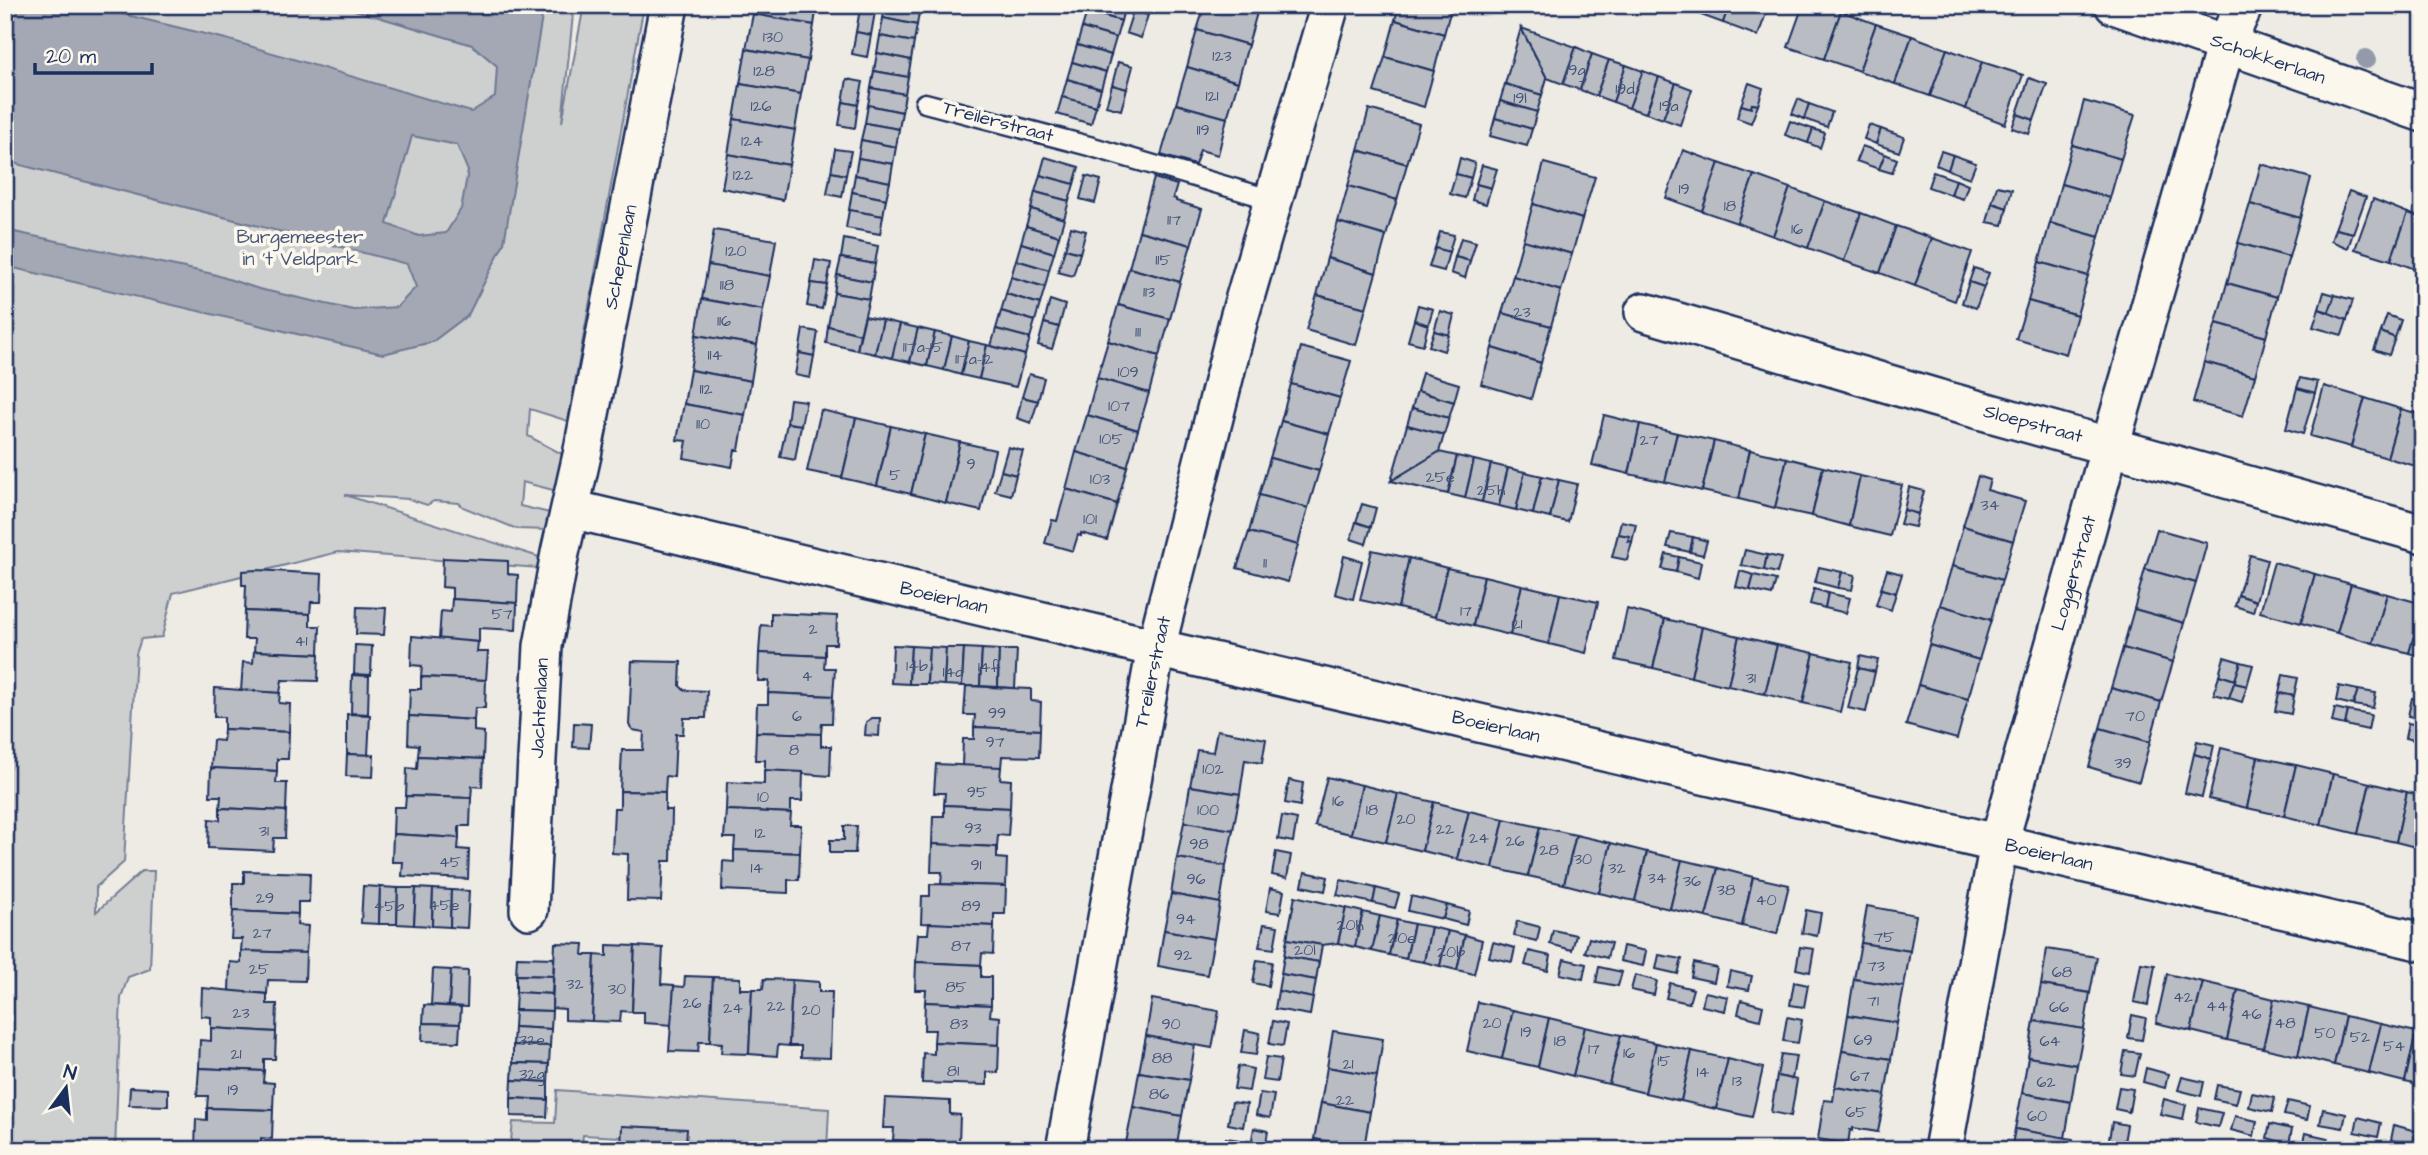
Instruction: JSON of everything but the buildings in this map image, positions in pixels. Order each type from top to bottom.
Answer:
[{"type":"street","name":"Schepenlaan","points":[[571,509],[669,5]]},
{"type":"street","name":"Treilerstraat","points":[[1065,1150],[1156,648],[1239,318],[1330,5]]},
{"type":"street","name":"Schokkerlaan","points":[[2114,5],[2423,113]]},
{"type":"street","name":"Loggerstraat","points":[[1943,1150],[1999,843],[2226,44],[2244,5]]},
{"type":"street","name":"Sloepstraat","points":[[1644,312],[1933,397],[2423,534]]},
{"type":"street","name":"Boeierlaan","points":[[571,509],[1156,648],[2423,942]]},
{"type":"street","name":"Jachtenlaan","points":[[528,910],[543,646],[571,509]]},
{"type":"lane","name":"Treilerstraat","points":[[925,103],[1089,146],[1273,200]]},
{"type":"green space","name":"Burgemeester in 't Veldpark","points":[[5,5],[574,5],[562,122],[584,5],[644,5],[568,421],[530,409],[528,436],[564,455],[557,491],[522,482],[520,506],[554,514],[548,530],[517,529],[459,503],[434,501],[427,505],[409,499],[345,495],[542,558],[539,568],[338,552],[173,593],[162,637],[141,639],[136,654],[124,862],[96,887],[96,912],[142,871],[154,871],[150,969],[128,977],[121,998],[115,1150],[5,1150]]},
{"type":"green space","points":[[557,1090],[829,1109],[827,1150],[772,1150],[772,1145],[583,1135],[581,1150],[510,1150],[513,1122],[555,1123]]},
{"type":"shaded area","points":[[5,5],[85,5],[226,39],[471,112],[495,97],[497,66],[472,45],[338,5],[473,5],[488,10],[495,5],[544,5],[504,243],[468,315],[432,342],[383,354],[5,266],[5,230],[213,274],[259,289],[353,310],[397,307],[416,287],[407,264],[5,161]],"holes":[[[412,136],[457,145],[468,171],[461,209],[446,233],[419,236],[387,224]]]}]
